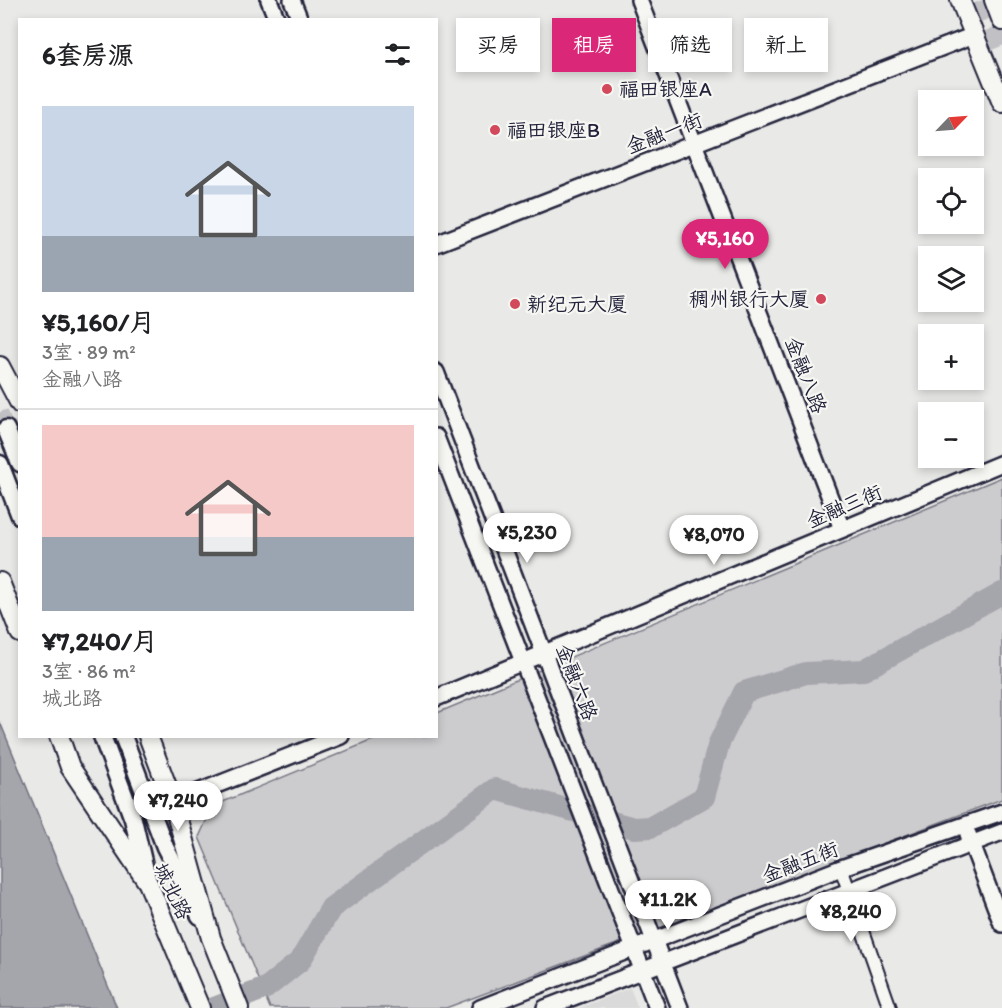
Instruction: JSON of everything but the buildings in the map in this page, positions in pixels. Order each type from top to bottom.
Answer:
[{"type":"main road","points":[[960,0],[1002,103]]},
{"type":"main road","points":[[994,0],[1002,21]]},
{"type":"main road","points":[[0,366],[18,400]]},
{"type":"main road","points":[[6,429],[18,459]]},
{"type":"main road","points":[[0,464],[18,511]]},
{"type":"main road","points":[[0,582],[18,628]]},
{"type":"main road","name":"城北路","points":[[60,738],[70,767],[148,883],[200,1008]]},
{"type":"main road","points":[[103,738],[133,819],[148,883]]},
{"type":"main road","points":[[124,738],[165,847],[211,938]]},
{"type":"main road","name":"城北路","points":[[149,738],[173,802],[211,938],[239,1008]]},
{"type":"street","points":[[269,0],[276,18]]},
{"type":"street","points":[[292,0],[299,18]]},
{"type":"street","name":"金融八路","points":[[639,0],[842,529]]},
{"type":"street","name":"金融一街","points":[[438,243],[975,35]]},
{"type":"street","name":"金融六路","points":[[438,377],[680,1008]]},
{"type":"street","points":[[438,442],[657,1008]]},
{"type":"street","name":"金融三街","points":[[438,697],[524,664],[1002,463]]},
{"type":"street","points":[[173,802],[336,738]]},
{"type":"street","name":"金融五街","points":[[480,1008],[841,868],[1002,812]]},
{"type":"street","points":[[964,826],[1002,924]]},
{"type":"street","points":[[545,1008],[1002,832]]},
{"type":"street","points":[[841,868],[890,1008]]},
{"type":"shaded area","points":[[1002,477],[1002,799],[446,1008],[270,1008],[199,837],[213,806],[378,738],[438,738],[438,713]]},
{"type":"shaded area","points":[[0,722],[117,1008],[0,1008]]},
{"type":"shaded area","points":[[630,988],[638,1008],[579,1008]]},
{"type":"waterway","points":[[214,1008],[266,988],[300,961],[331,908],[495,789],[634,828],[651,827],[704,797],[719,743],[744,692],[806,673],[864,670],[1002,593]]},
{"type":"tunnel","points":[[982,0],[1002,50]]},
{"type":"tunnel","points":[[0,412],[6,429]]},
{"type":"place","name":"福田银座A","points":[[607,89]]},
{"type":"place","name":"福田银座B","points":[[495,130]]},
{"type":"place","name":"稠州银行大厦","points":[[821,299]]},
{"type":"place","name":"新纪元大厦","points":[[515,304]]}]
